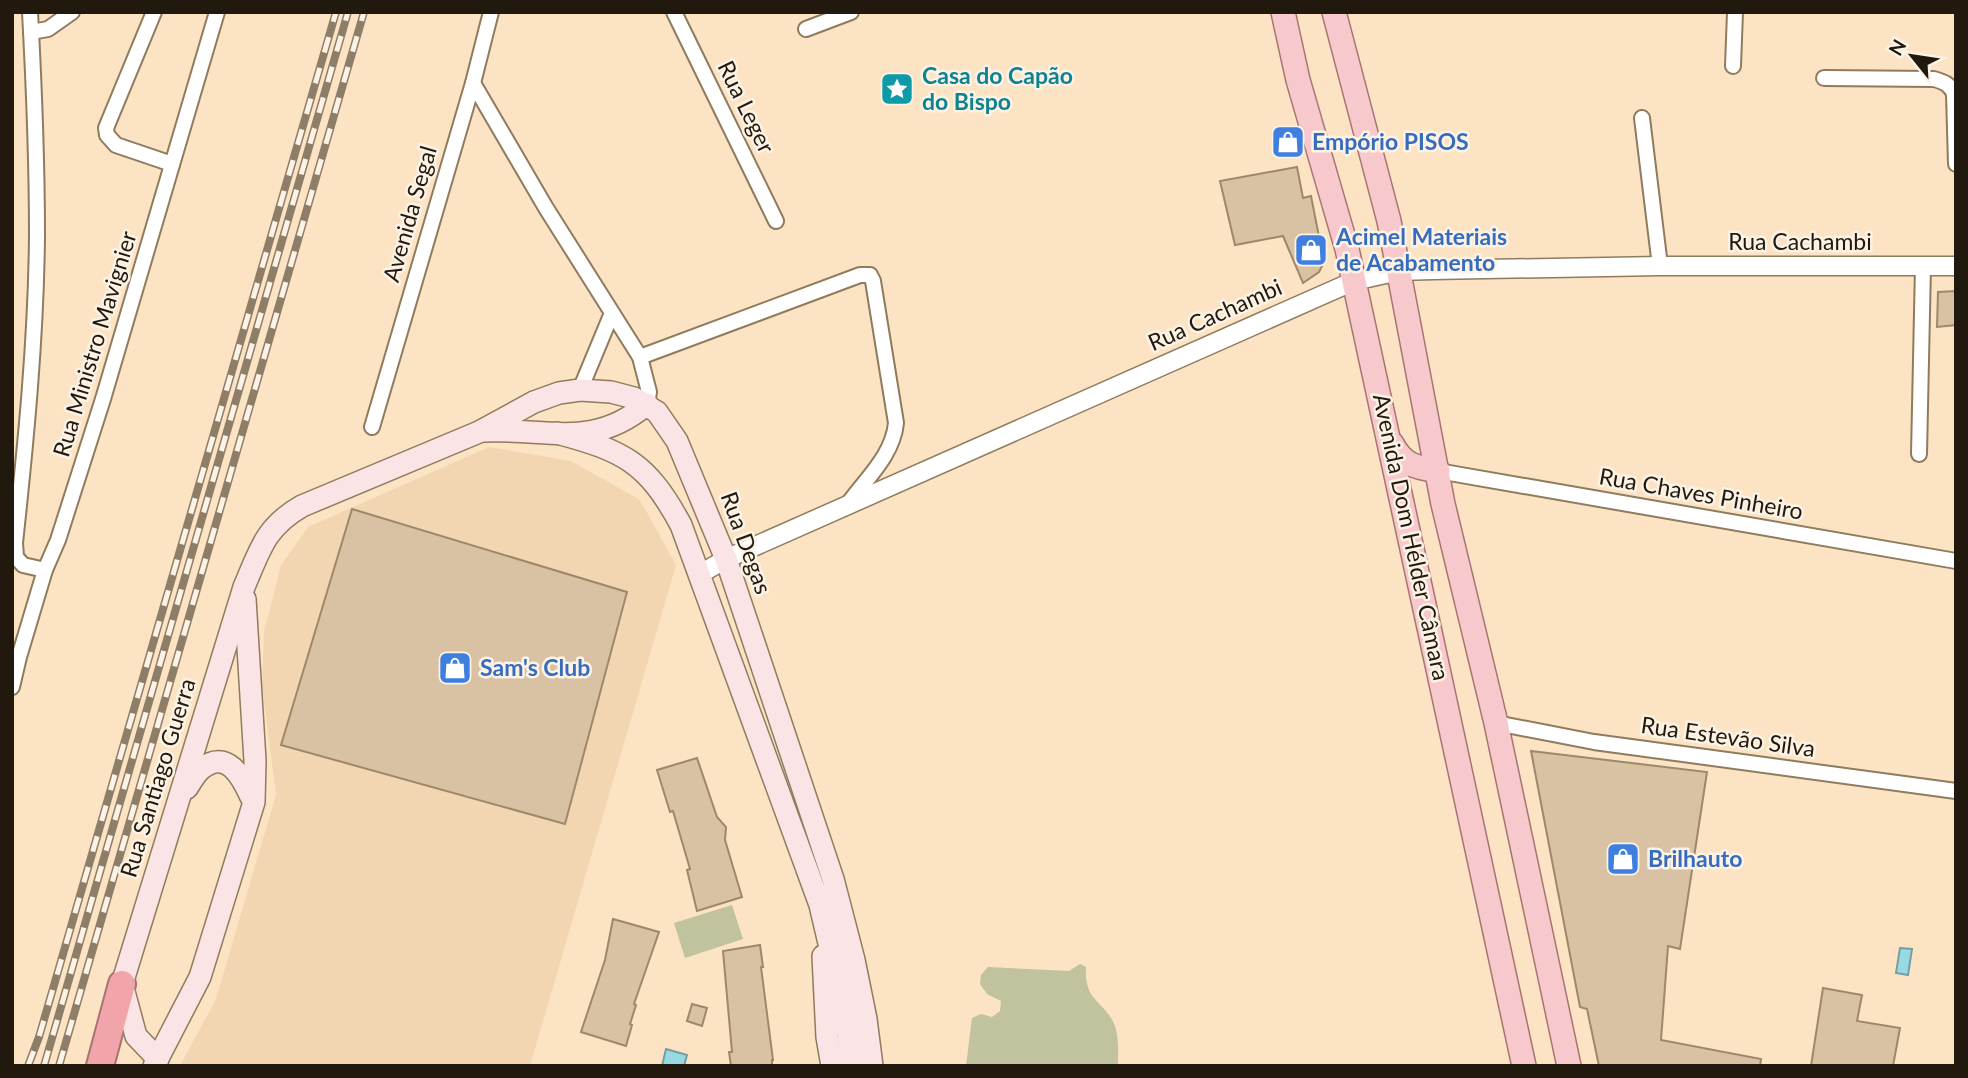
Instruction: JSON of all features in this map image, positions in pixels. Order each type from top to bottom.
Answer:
[{"type":"highway","points":[[100,1066],[122,984]]},
{"type":"main road","name":"Avenida Dom Hélder Câmara","points":[[1283,12],[1298,80],[1347,249],[1524,1066]]},
{"type":"main road","name":"Avenida Dom Hélder Câmara","points":[[1334,12],[1389,220],[1443,504],[1496,723],[1569,1066]]},
{"type":"main road","name":"Rua Santiago Guerra","points":[[122,984],[244,587],[264,541],[274,526],[285,515],[302,506],[479,432],[534,401],[580,390],[611,392],[647,404]]},
{"type":"main road","points":[[557,433],[576,435],[615,426],[632,417],[647,404]]},
{"type":"main road","name":"Rua Degas","points":[[647,404],[667,424],[677,441],[726,559],[838,893],[866,1019],[872,1066]]},
{"type":"main road","name":"Rua Santiago Guerra","points":[[479,432],[510,430],[557,433]]},
{"type":"main road","points":[[557,433],[613,450],[632,462],[667,498],[681,525],[820,905],[840,986],[852,1066]]},
{"type":"main road","points":[[1390,442],[1398,456],[1408,464],[1438,471]]},
{"type":"main road","name":"Rua Santiago Guerra","points":[[156,1063],[200,977],[254,802],[255,761],[244,587]]},
{"type":"main road","points":[[179,799],[200,770],[212,764],[224,763],[235,768],[242,776],[254,802]]},
{"type":"main road","points":[[820,905],[832,1066]]},
{"type":"main road","points":[[122,984],[136,1036],[156,1063]]},
{"type":"street","points":[[30,12],[35,125],[36,261],[28,417],[16,557],[23,565],[45,569]]},
{"type":"street","points":[[31,32],[48,29],[72,12]]},
{"type":"street","points":[[154,12],[106,128],[107,135],[116,145],[172,164]]},
{"type":"street","name":"Rua Ministro Mavignier","points":[[12,687],[45,569],[58,540],[95,426],[217,12]]},
{"type":"street","name":"Avenida Segal","points":[[372,427],[473,83],[491,12]]},
{"type":"street","name":"Rua Leger","points":[[674,12],[776,221]]},
{"type":"street","points":[[806,29],[851,12]]},
{"type":"street","points":[[1733,66],[1735,12]]},
{"type":"street","points":[[1824,78],[1934,79],[1944,82],[1952,88],[1954,94],[1956,164]]},
{"type":"street","points":[[473,83],[546,208],[640,357],[649,392],[647,404]]},
{"type":"street","points":[[1642,118],[1660,266]]},
{"type":"street","name":"Rua Cachambi","points":[[700,573],[848,504],[1354,281],[1399,271],[1660,266],[1956,266]]},
{"type":"street","points":[[1919,454],[1923,266]]},
{"type":"street","points":[[640,357],[860,275],[870,275],[894,410],[894,437],[884,457],[848,504]]},
{"type":"street","points":[[580,390],[612,313]]},
{"type":"street","name":"Rua Chaves Pinheiro","points":[[1438,471],[1956,561]]},
{"type":"street","name":"Rua Estevão Silva","points":[[1496,723],[1594,742],[1956,791]]},
{"type":"shaded area","points":[[489,447],[571,461],[640,500],[676,565],[530,1066],[180,1066],[216,999],[276,795],[262,686],[264,632],[281,565],[308,527]]},
{"type":"green space","points":[[732,905],[743,939],[685,958],[674,923]]},
{"type":"green space","points":[[1080,964],[1086,967],[1088,988],[1115,1026],[1118,1066],[966,1066],[972,1018],[981,1014],[992,1017],[1000,1011],[1001,1001],[987,994],[980,984],[981,975],[988,967],[1069,971]]},
{"type":"water","points":[[1900,948],[1912,949],[1908,975],[1896,973]]},
{"type":"water","points":[[666,1049],[687,1055],[684,1066],[662,1066]]},
{"type":"building","points":[[1297,167],[1303,198],[1311,196],[1324,262],[1319,272],[1303,283],[1283,236],[1235,245],[1220,181]]},
{"type":"building","points":[[1956,291],[1956,325],[1937,327],[1938,292]]},
{"type":"building","name":"Sam's Club","points":[[352,509],[627,592],[565,824],[281,745]]},
{"type":"building","name":"Brilhauto","points":[[1531,751],[1707,772],[1680,949],[1668,946],[1661,1040],[1761,1059],[1760,1066],[1599,1066],[1587,1009],[1580,1007]]},
{"type":"building","points":[[697,758],[717,817],[726,827],[725,840],[742,897],[697,911],[687,870],[690,869],[673,811],[670,812],[657,770]]},
{"type":"building","points":[[613,919],[659,932],[634,1004],[636,1005],[626,1046],[581,1032],[605,960]]},
{"type":"building","points":[[760,945],[772,1066],[731,1066],[723,951]]},
{"type":"building","points":[[1823,988],[1862,995],[1857,1021],[1900,1028],[1893,1066],[1811,1066]]},
{"type":"building","points":[[692,1004],[707,1008],[702,1026],[687,1021]]},
{"type":"railway","points":[[28,1066],[39,1037],[336,12]]},
{"type":"railway","points":[[44,1066],[348,12]]},
{"type":"railway","points":[[59,1066],[364,12]]},
{"type":"place","name":"Casa do Capão do Bispo","points":[[897,89]]},
{"type":"place","name":"Empório PISOS","points":[[1288,142]]},
{"type":"place","name":"Acimel Materiais de Acabamento","points":[[1311,250]]},
{"type":"place","name":"Sam's Club","points":[[455,668]]},
{"type":"place","name":"Brilhauto","points":[[1623,859]]}]
